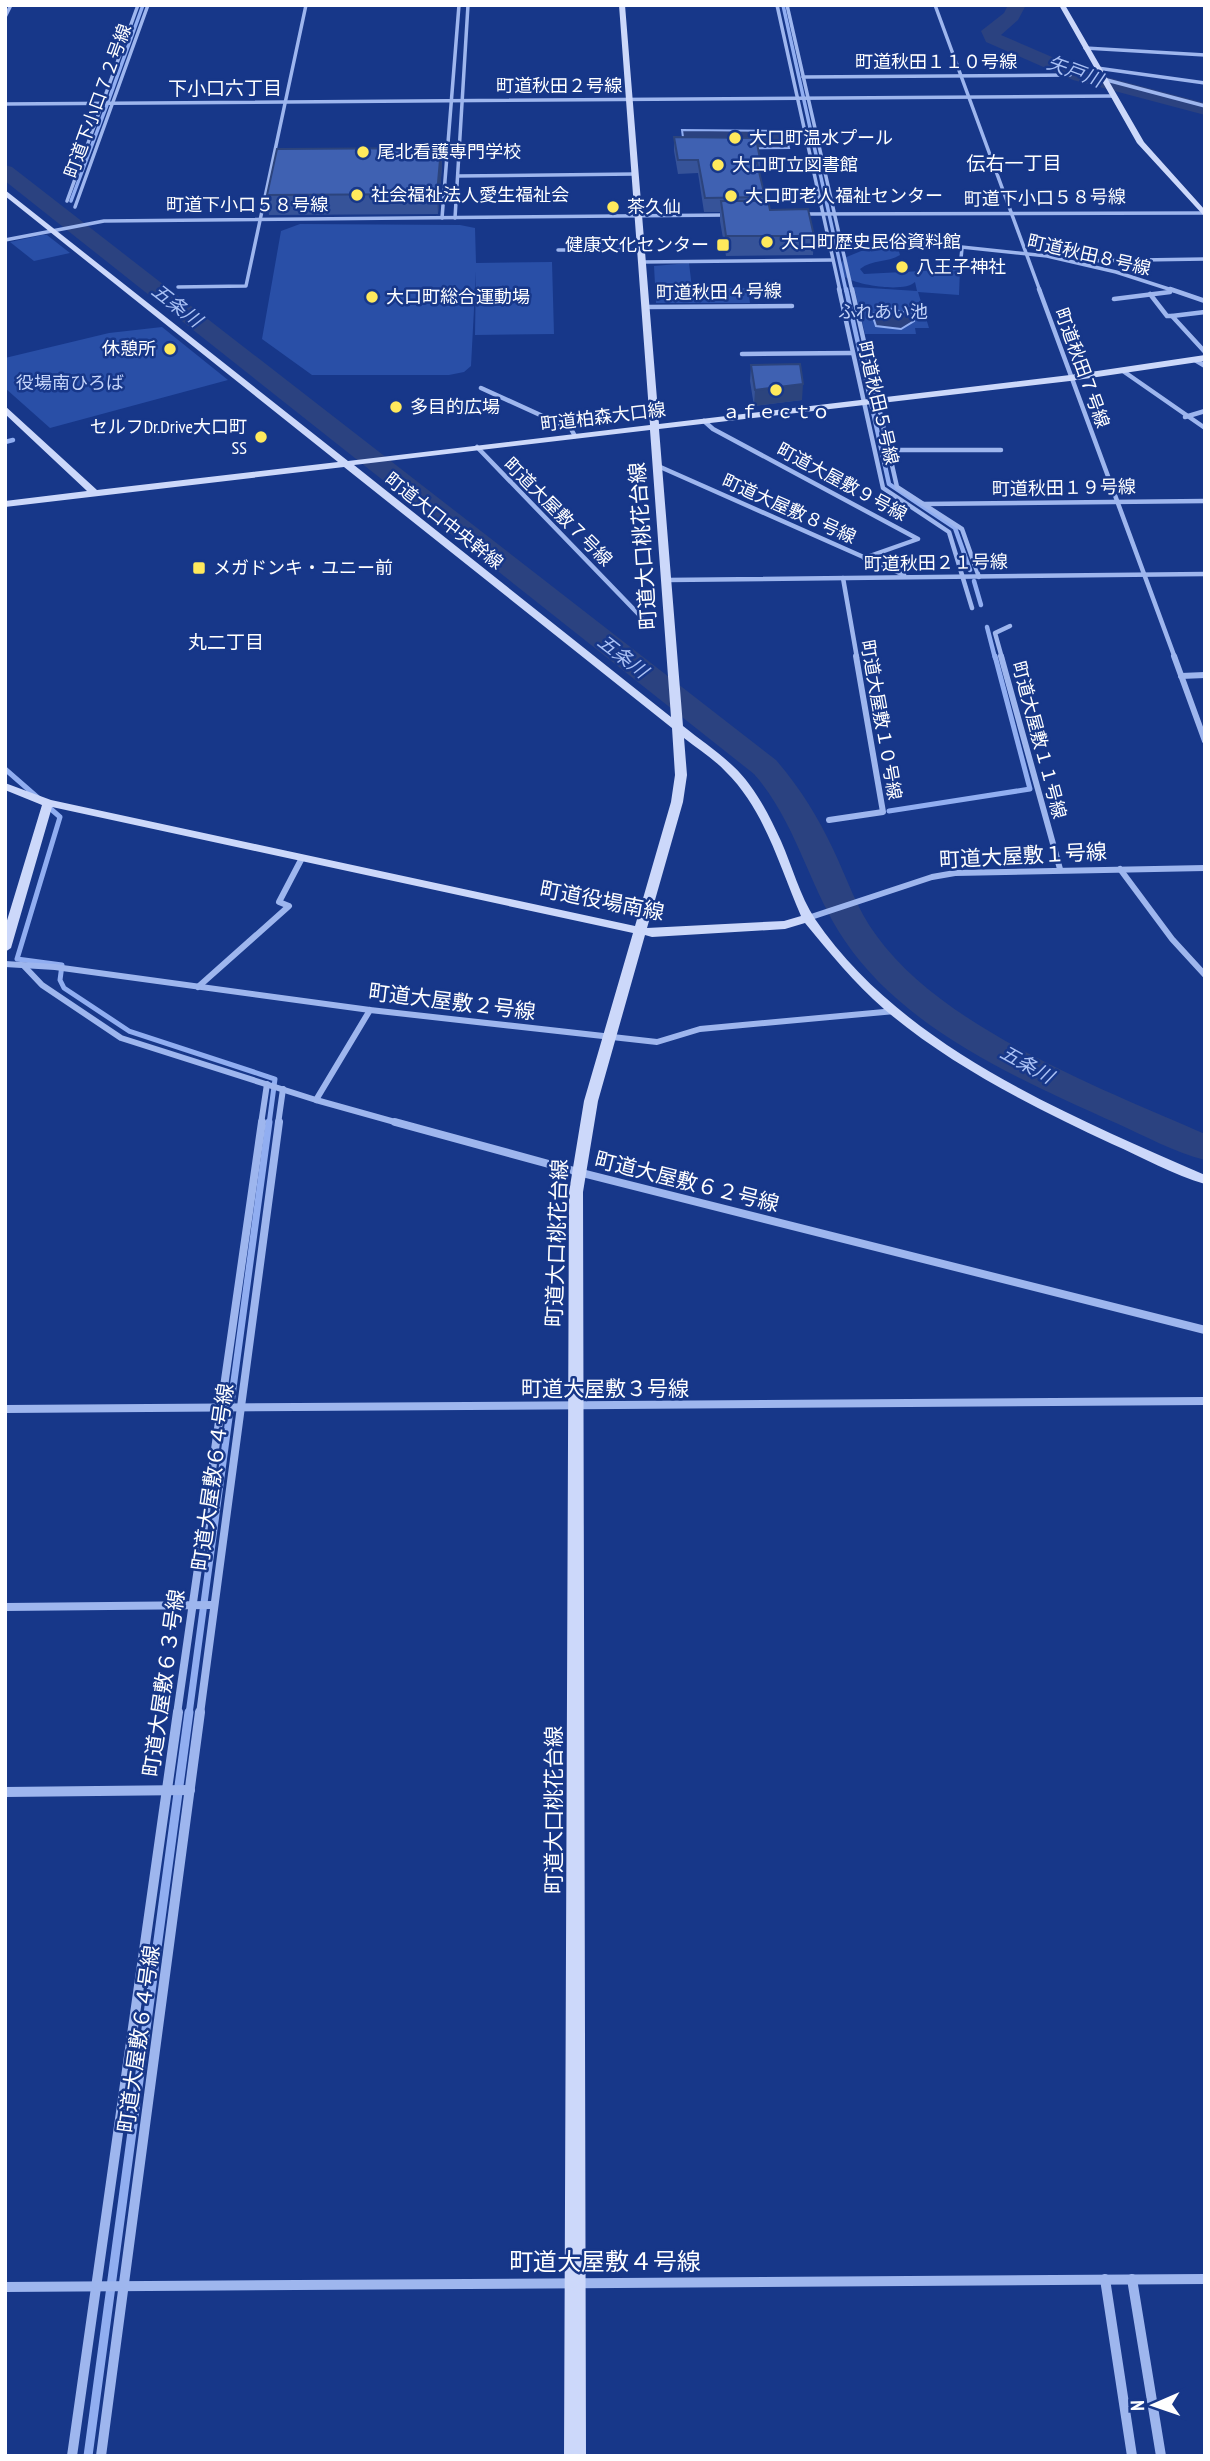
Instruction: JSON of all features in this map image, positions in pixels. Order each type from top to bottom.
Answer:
[{"type":"street","points":[[5,18],[11,5]]},
{"type":"street","points":[[67,201],[138,5]]},
{"type":"street","name":"町道下小口７２号線","points":[[75,207],[148,5]]},
{"type":"street","points":[[178,287],[246,286],[306,5]]},
{"type":"street","points":[[442,218],[459,5]]},
{"type":"street","points":[[455,218],[468,5]]},
{"type":"street","name":"町道大口桃花台線","points":[[575,2456],[575,1407],[578,1172],[587,1118],[608,1038],[680,789],[667,580],[622,5]]},
{"type":"street","name":"町道秋田５号線","points":[[777,5],[883,488],[948,532],[972,608]]},
{"type":"street","points":[[787,5],[897,487],[962,529],[979,576]]},
{"type":"street","name":"町道秋田７号線","points":[[935,5],[1205,741]]},
{"type":"street","points":[[1062,5],[1141,143],[1204,213]]},
{"type":"street","points":[[1085,48],[1205,55]]},
{"type":"street","points":[[1097,68],[1205,83]]},
{"type":"street","name":"町道秋田１１０号線","points":[[803,77],[1070,75]]},
{"type":"street","points":[[1103,79],[1205,106]]},
{"type":"street","name":"町道秋田２号線","points":[[5,104],[1112,96]]},
{"type":"street","points":[[458,176],[635,174]]},
{"type":"street","name":"町道大口中央幹線","points":[[5,192],[57,230],[343,463],[676,721],[749,789],[779,843],[808,918]]},
{"type":"street","name":"町道下小口５８号線","points":[[796,214],[1204,213]]},
{"type":"street","name":"町道下小口５８号線","points":[[5,240],[92,222],[730,215]]},
{"type":"street","name":"町道秋田８号線","points":[[839,234],[876,241],[1024,253],[1074,262],[1205,301]]},
{"type":"street","points":[[960,268],[962,248]]},
{"type":"street","points":[[558,250],[641,250]]},
{"type":"street","points":[[1074,262],[1205,259]]},
{"type":"street","points":[[642,262],[832,260]]},
{"type":"street","points":[[1114,299],[1174,291]]},
{"type":"street","points":[[1150,294],[1167,316],[1205,312]]},
{"type":"street","points":[[1192,296],[1205,295]]},
{"type":"street","name":"町道秋田４号線","points":[[645,307],[792,306]]},
{"type":"street","points":[[1172,316],[1205,352]]},
{"type":"street","points":[[742,354],[853,354]]},
{"type":"street","points":[[1200,359],[1205,366]]},
{"type":"street","name":"町道柏森大口線","points":[[5,504],[1123,372],[1200,359]]},
{"type":"street","points":[[1123,372],[1185,417],[1205,428]]},
{"type":"street","points":[[481,388],[571,429],[575,436]]},
{"type":"street","points":[[5,409],[93,492]]},
{"type":"street","points":[[1185,417],[1205,411]]},
{"type":"street","name":"町道大屋敷９号線","points":[[704,421],[713,429],[918,539],[864,558]]},
{"type":"street","name":"町道大屋敷７号線","points":[[477,447],[649,625]]},
{"type":"street","points":[[888,450],[1001,450]]},
{"type":"street","name":"町道大屋敷８号線","points":[[658,466],[909,578]]},
{"type":"street","name":"町道秋田１９号線","points":[[923,504],[1205,503]]},
{"type":"street","name":"町道秋田２１号線","points":[[667,580],[1205,574]]},
{"type":"street","name":"町道大屋敷１０号線","points":[[829,820],[883,812],[843,578]]},
{"type":"street","name":"町道大屋敷１１号線","points":[[1010,626],[995,633],[1060,869]]},
{"type":"street","points":[[1181,676],[1205,675]]},
{"type":"street","points":[[1196,716],[1205,720]]},
{"type":"street","name":"町道役場南線","points":[[5,786],[48,803],[640,930],[692,932],[785,925],[808,918]]},
{"type":"street","points":[[5,948],[48,803]]},
{"type":"street","points":[[198,987],[289,906],[279,902],[302,858]]},
{"type":"street","name":"町道大屋敷１号線","points":[[808,918],[955,873],[1205,868]]},
{"type":"street","points":[[1120,869],[1172,939],[1205,975]]},
{"type":"street","points":[[808,918],[839,960],[895,1011],[1020,1093],[1069,1119],[1205,1180]]},
{"type":"street","name":"町道大屋敷２号線","points":[[5,964],[55,967],[370,1010],[608,1038],[665,1042],[700,1029],[895,1011]]},
{"type":"street","name":"町道大屋敷６２号線","points":[[24,966],[42,985],[121,1038],[316,1100],[578,1172],[1205,1330]]},
{"type":"street","points":[[316,1100],[370,1010]]},
{"type":"street","name":"町道大屋敷６３号線","points":[[72,2456],[267,1084]]},
{"type":"street","name":"町道大屋敷６４号線","points":[[102,2456],[283,1089]]},
{"type":"street","name":"町道大屋敷３号線","points":[[5,1409],[1205,1401]]},
{"type":"street","points":[[5,1607],[214,1605]]},
{"type":"street","points":[[5,1792],[190,1790]]},
{"type":"street","points":[[1105,2279],[1132,2456]]},
{"type":"street","points":[[1132,2279],[1161,2456]]},
{"type":"street","name":"町道大屋敷４号線","points":[[5,2287],[1205,2279]]},
{"type":"green space","name":"大口町総合運動場","points":[[300,224],[460,225],[475,228],[476,263],[552,262],[554,334],[475,335],[476,271],[471,366],[464,372],[449,375],[312,375],[262,339],[281,231]]},
{"type":"green space","points":[[47,235],[70,253],[34,261],[10,242]]},
{"type":"green space","name":"ふれあい池","points":[[876,245],[897,245],[900,255],[865,266],[860,269],[864,274],[960,269],[959,295],[918,292],[929,328],[915,328],[916,334],[865,334],[854,287],[917,291],[915,282],[901,287],[880,287],[845,277],[841,265],[844,258]]},
{"type":"green space","points":[[689,263],[692,288],[748,288],[750,303],[656,303],[654,266]]},
{"type":"green space","name":"役場南ひろば","points":[[162,327],[228,380],[50,428],[5,388],[5,358],[109,333]]},
{"type":"shaded area","name":"大口町温水プール","points":[[682,130],[785,131],[789,148],[702,149],[684,145]]},
{"type":"shaded area","points":[[888,308],[911,314],[914,321],[901,329],[876,326],[872,314]]},
{"type":"building","points":[[674,137],[756,138],[760,159],[756,159],[765,197],[705,198],[698,160],[678,160]]},
{"type":"building","points":[[441,148],[437,194],[267,195],[277,149]]},
{"type":"building","points":[[721,201],[768,201],[770,210],[808,209],[814,236],[726,236]]},
{"type":"building","points":[[800,364],[803,384],[755,390],[751,365]]},
{"type":"waterway","points":[[108,102],[143,5]]},
{"type":"waterway","points":[[783,5],[846,291]]},
{"type":"waterway","name":"矢戸川","points":[[1017,5],[1012,16],[990,31],[993,38],[1080,76],[1205,109]]},
{"type":"waterway","points":[[71,201],[107,105]]},
{"type":"waterway","name":"五条川","points":[[5,171],[765,767],[794,805],[860,938],[886,971],[923,1002],[1017,1060],[1205,1148]]},
{"type":"waterway","points":[[846,289],[889,484],[955,528],[970,570]]},
{"type":"waterway","points":[[5,442],[13,440]]},
{"type":"waterway","points":[[974,581],[981,605]]},
{"type":"waterway","points":[[987,627],[995,658]]},
{"type":"waterway","points":[[889,811],[1030,789],[995,656]]},
{"type":"waterway","points":[[5,769],[60,817],[17,959],[62,965],[60,980],[64,988],[129,1031],[275,1079],[269,1124]]},
{"type":"waterway","points":[[189,1714],[269,1122]]},
{"type":"waterway","points":[[88,2456],[189,1712]]},
{"type":"place","name":"大口町温水プール","points":[[735,138]]},
{"type":"place","name":"尾北看護専門学校","points":[[363,152]]},
{"type":"place","name":"大口町立図書館","points":[[718,165]]},
{"type":"place","name":"社会福祉法人愛生福祉会","points":[[357,195]]},
{"type":"place","name":"大口町老人福祉センター","points":[[731,196]]},
{"type":"place","name":"茶久仙","points":[[613,207]]},
{"type":"place","name":"大口町歴史民俗資料館","points":[[767,242]]},
{"type":"place","name":"健康文化センター","points":[[723,245]]},
{"type":"place","name":"八王子神社","points":[[902,267]]},
{"type":"place","name":"大口町総合運動場","points":[[372,297]]},
{"type":"place","name":"休憩所","points":[[170,349]]},
{"type":"place","name":"ａｆｅｃｔｏ","points":[[776,390]]},
{"type":"place","name":"多目的広場","points":[[396,407]]},
{"type":"place","name":"セルフDr.Drive大口町 SS","points":[[261,437]]},
{"type":"place","name":"メガドンキ・ユニー前","points":[[199,568]]},
{"type":"district","name":"下小口六丁目","points":[[225,88]]},
{"type":"district","name":"伝右一丁目","points":[[1014,163]]},
{"type":"district","name":"丸二丁目","points":[[226,642]]}]
